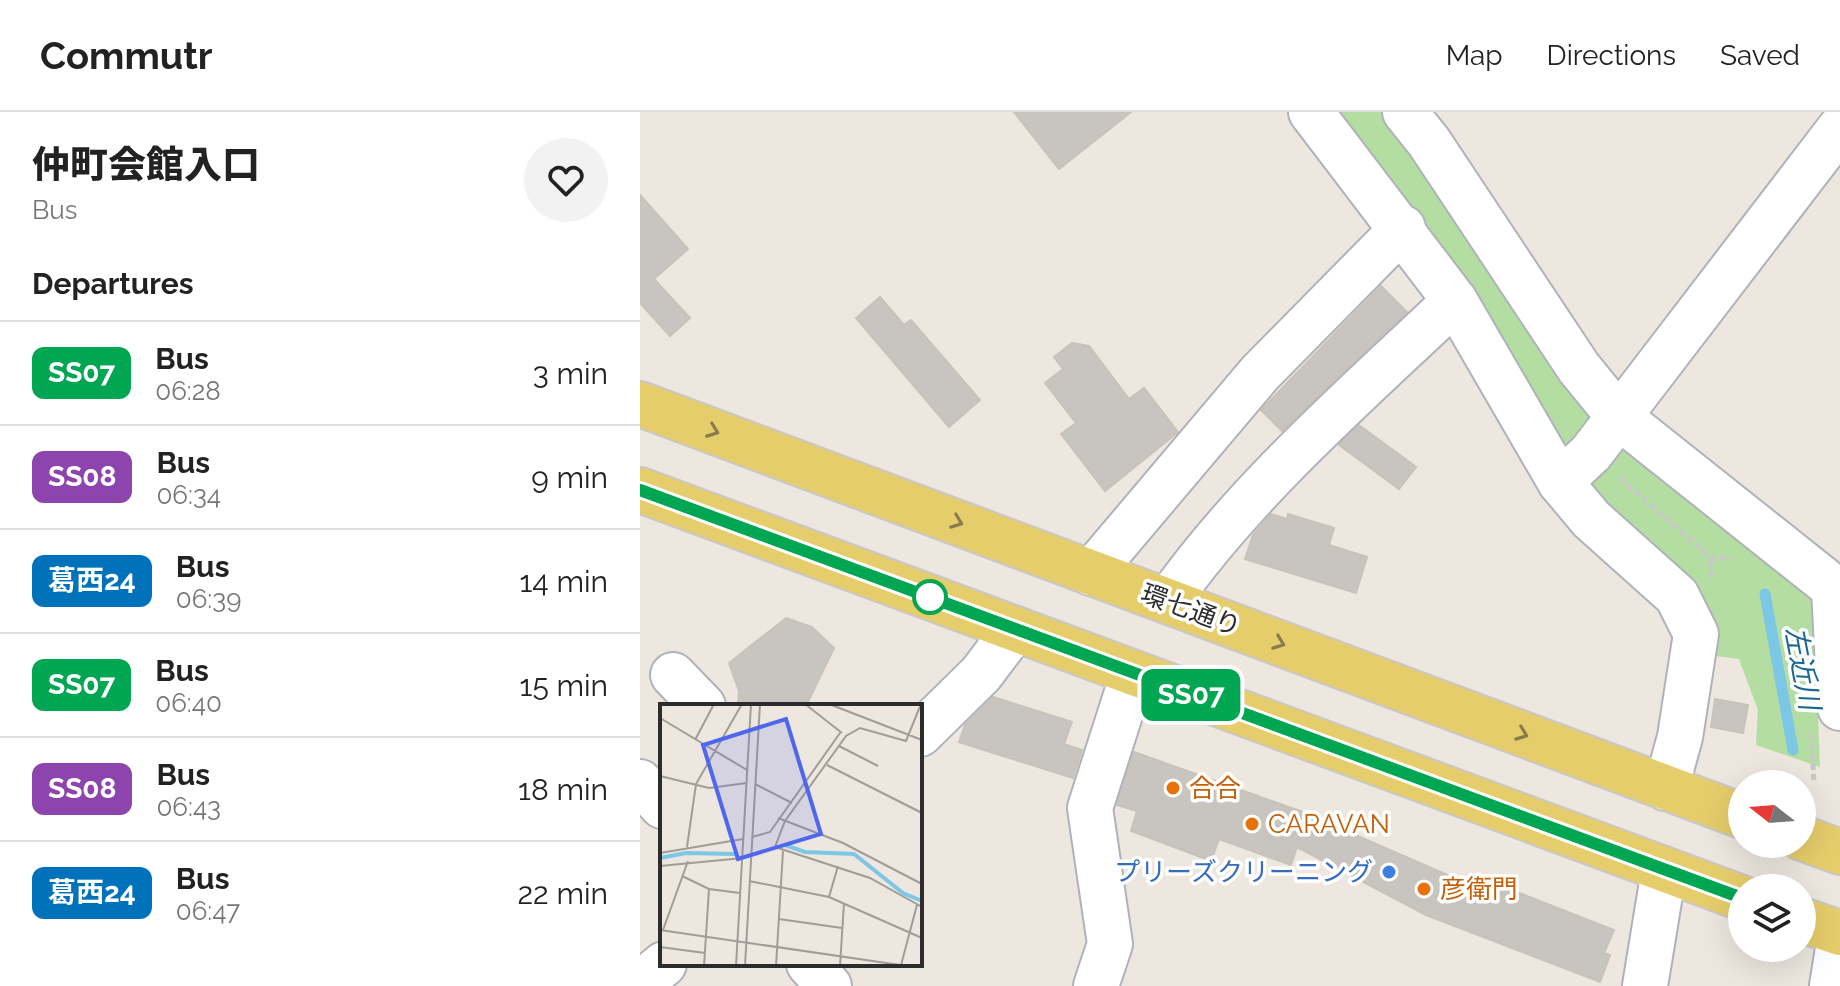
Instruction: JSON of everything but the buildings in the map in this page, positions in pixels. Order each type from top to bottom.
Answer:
[{"type":"main road","name":"環七通り","points":[[640,404],[1728,811]]},
{"type":"main road","points":[[640,490],[1728,893]]},
{"type":"main road","points":[[1816,843],[1840,852]]},
{"type":"main road","points":[[1816,925],[1840,934]]},
{"type":"street","points":[[1311,112],[1403,228],[1455,301],[1560,482],[1591,519],[1677,596],[1696,634],[1680,737],[1666,788]]},
{"type":"street","points":[[1405,112],[1429,142],[1579,368],[1619,417],[1837,584],[1840,708]]},
{"type":"street","points":[[1560,482],[1591,453],[1840,128]]},
{"type":"street","points":[[1091,573],[1260,373],[1403,228]]},
{"type":"street","points":[[1168,601],[1198,558],[1337,412],[1455,301]]},
{"type":"street","points":[[922,732],[981,674],[1015,629]]},
{"type":"street","points":[[1096,986],[1110,944],[1090,808],[1133,674]]},
{"type":"street","points":[[673,675],[701,704]]},
{"type":"street","points":[[640,782],[660,804]]},
{"type":"street","points":[[1645,986],[1664,870]]},
{"type":"street","points":[[1832,986],[1840,934]]},
{"type":"street","points":[[811,966],[829,986]]},
{"type":"green space","points":[[1331,112],[1387,112],[1592,414],[1590,422],[1564,447]]},
{"type":"green space","points":[[1623,447],[1813,591],[1820,767],[1756,745],[1758,710],[1739,659],[1716,656],[1717,627],[1680,579],[1592,497],[1591,480]]},
{"type":"waterway","name":"左近川","points":[[1765,594],[1793,750]]},
{"type":"bus line","name":"SS07","points":[[640,490],[1728,893]]},
{"type":"place","name":"合合","points":[[1173,788]]},
{"type":"place","name":"CARAVAN","points":[[1252,824]]},
{"type":"place","name":"プリーズクリーニング","points":[[1389,872]]},
{"type":"place","name":"彦衛門","points":[[1424,889]]}]
